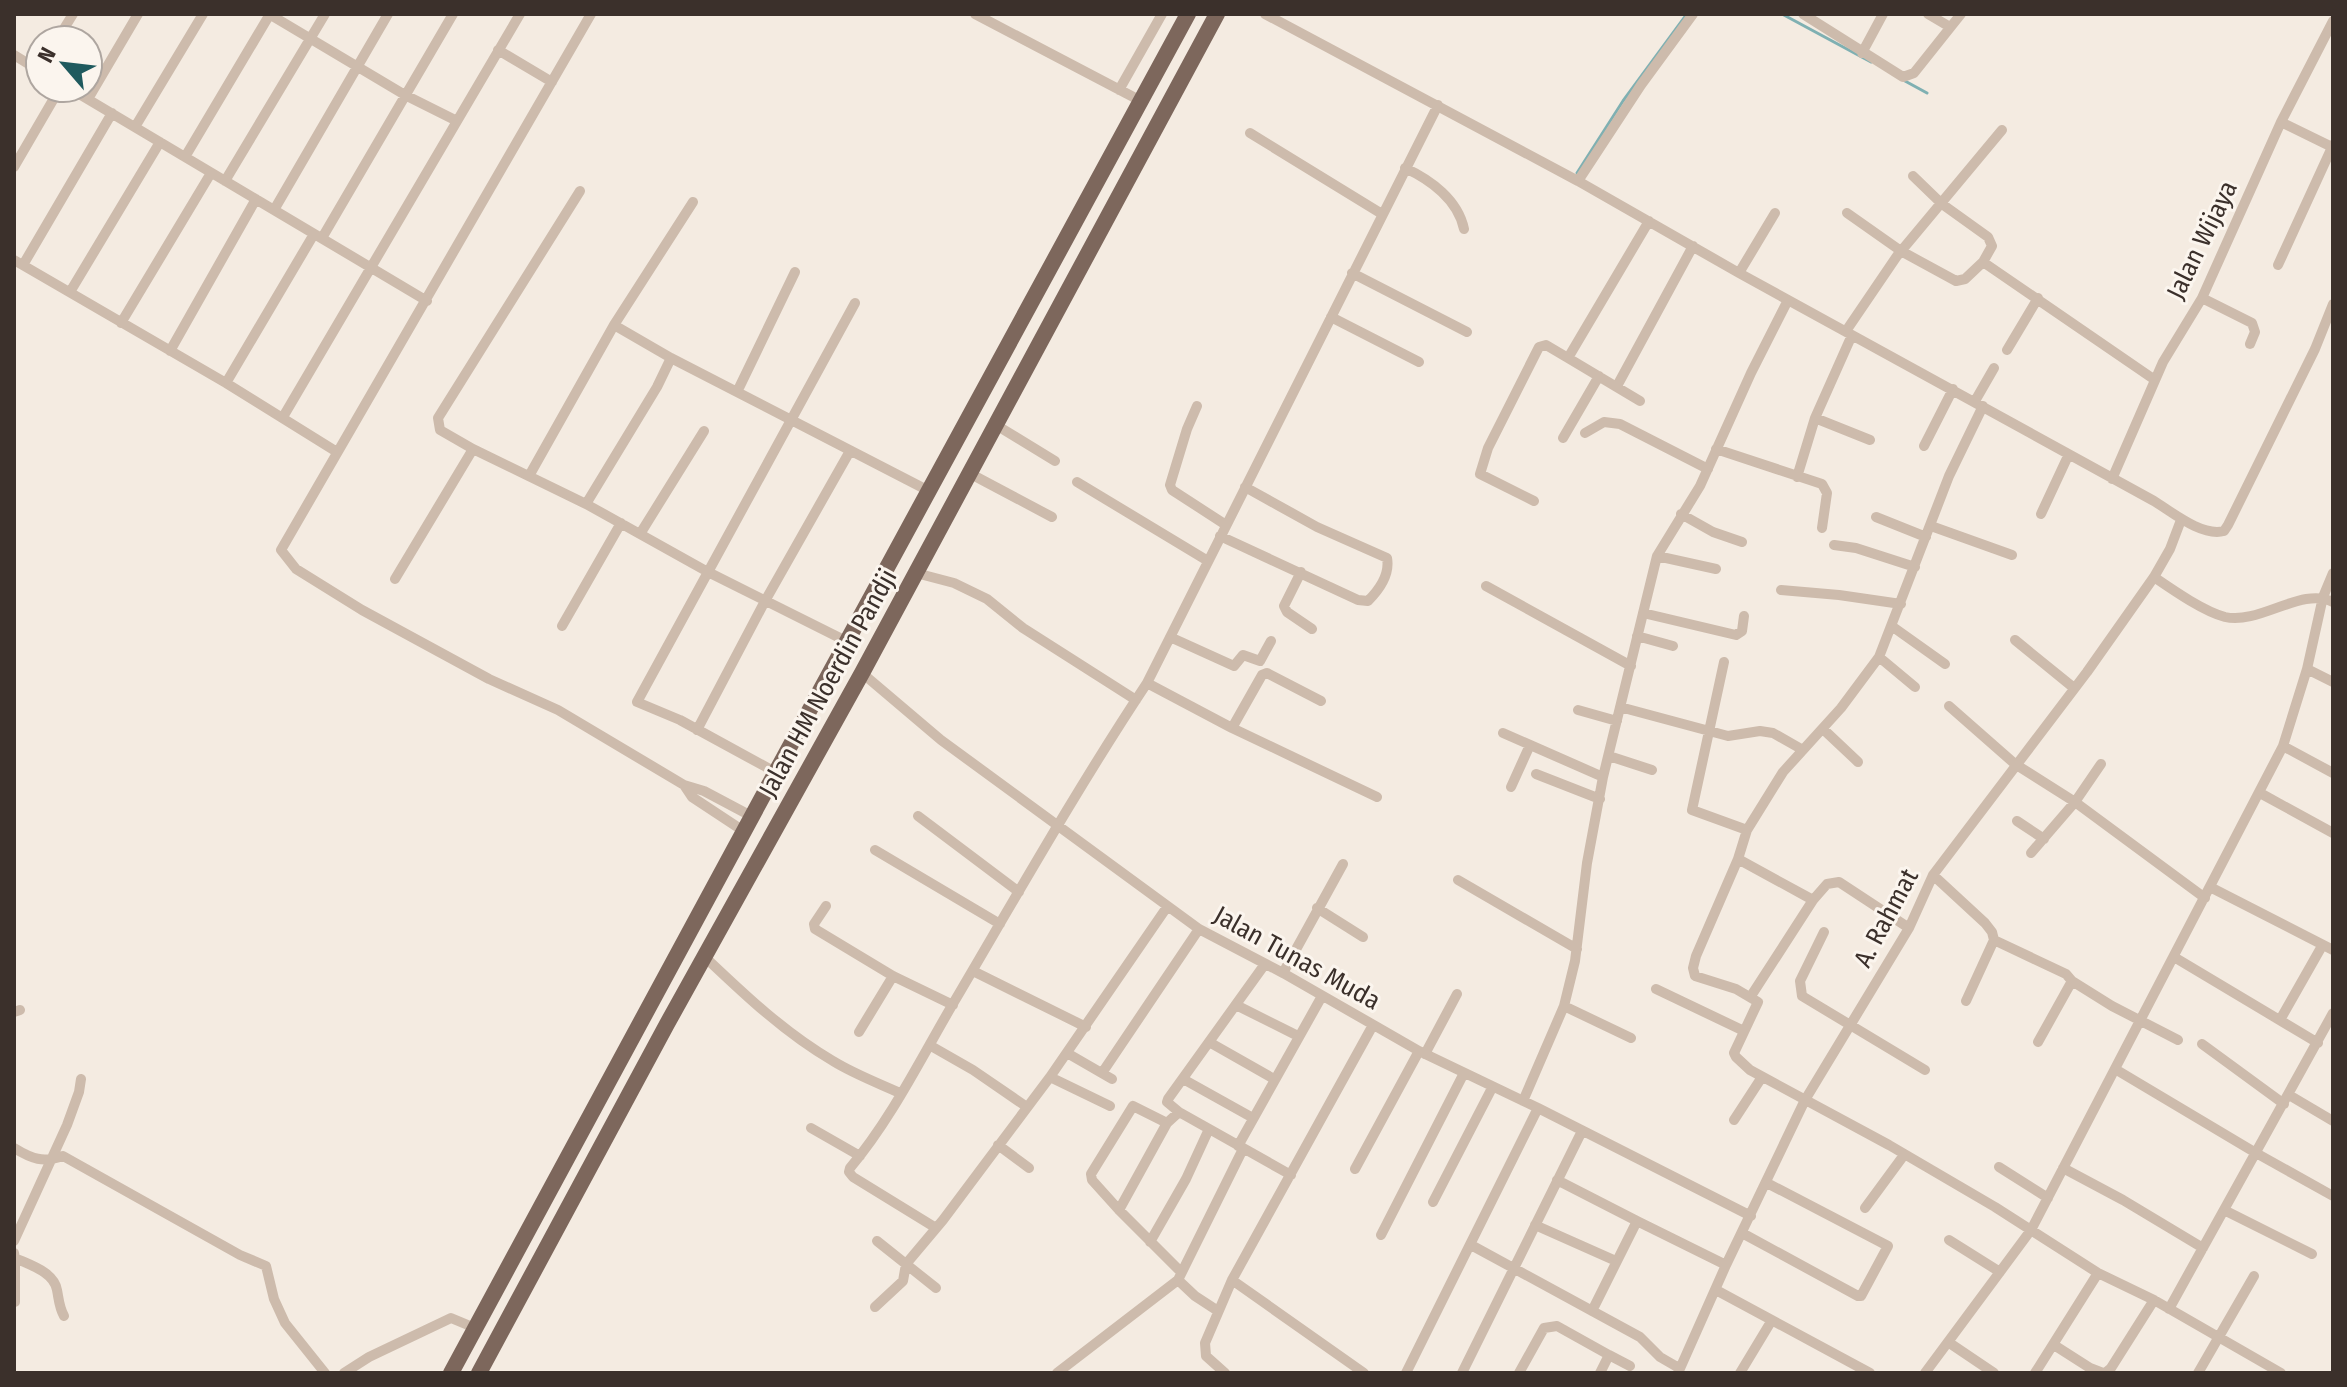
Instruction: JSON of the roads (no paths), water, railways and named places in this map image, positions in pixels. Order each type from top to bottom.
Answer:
[{"type":"main road","name":"Jalan HM Noerdin Pandji","points":[[451,1373],[1188,14]]},
{"type":"main road","name":"Jalan HM Noerdin Pandji","points":[[479,1373],[862,673],[1217,14]]},
{"type":"main road","points":[[1140,103],[1152,103],[1162,115]]},
{"type":"street","points":[[104,72],[138,14]]},
{"type":"street","points":[[135,127],[203,14]]},
{"type":"street","points":[[185,157],[270,14],[405,95],[457,121]]},
{"type":"street","points":[[225,181],[325,14]]},
{"type":"street","points":[[274,210],[388,14]]},
{"type":"street","points":[[226,383],[453,14]]},
{"type":"street","points":[[283,417],[520,14]]},
{"type":"street","points":[[591,14],[281,550],[296,569],[362,610],[489,679],[558,710],[684,785],[704,791],[749,825]]},
{"type":"street","points":[[975,14],[1140,103]]},
{"type":"street","points":[[1119,90],[1162,14]]},
{"type":"street","points":[[1265,14],[1578,181],[2068,456],[2154,501],[2181,520],[2215,532],[2224,531],[2228,525],[2315,349],[2333,304]]},
{"type":"street","points":[[1578,181],[1641,85],[1693,14]]},
{"type":"street","points":[[1803,14],[1824,18],[1862,53],[1898,75],[1911,76],[1961,14]]},
{"type":"street","points":[[1862,53],[1883,14]]},
{"type":"street","points":[[1928,14],[1950,27]]},
{"type":"street","name":"Jalan Wijaya","points":[[2112,479],[2163,362],[2202,298],[2281,122],[2333,21]]},
{"type":"street","points":[[498,50],[552,82]]},
{"type":"street","points":[[14,167],[51,104]]},
{"type":"street","points":[[97,104],[427,301]]},
{"type":"street","points":[[936,1228],[851,1175],[850,1168],[931,1046],[1058,824],[1147,683],[1438,105]]},
{"type":"street","points":[[112,113],[18,263],[226,383],[337,452]]},
{"type":"street","points":[[2278,265],[2332,146],[2281,122]]},
{"type":"street","points":[[1797,477],[1815,418],[1849,333],[1901,251],[2002,130]]},
{"type":"street","points":[[1250,133],[1382,214]]},
{"type":"street","points":[[70,292],[160,142]]},
{"type":"street","points":[[1405,168],[1425,178],[1446,197],[1461,217],[1464,229]]},
{"type":"street","points":[[121,323],[211,173]]},
{"type":"street","points":[[1847,213],[1901,251],[1956,281],[1965,279],[1983,262],[1992,246],[1988,237],[1942,204],[1913,176]]},
{"type":"street","points":[[580,191],[438,418],[440,430],[586,504],[708,572],[848,642]]},
{"type":"street","points":[[170,351],[256,199]]},
{"type":"street","points":[[529,476],[614,325],[693,202]]},
{"type":"street","points":[[1739,273],[1775,213]]},
{"type":"street","points":[[1568,358],[1649,221]]},
{"type":"street","points":[[1617,386],[1693,246]]},
{"type":"street","points":[[1983,262],[2155,380]]},
{"type":"street","points":[[737,392],[795,272]]},
{"type":"street","points":[[1352,273],[1467,332]]},
{"type":"street","points":[[2007,350],[2038,298]]},
{"type":"street","points":[[2202,298],[2252,323],[2255,332],[2250,344]]},
{"type":"street","points":[[1523,1101],[1564,1006],[1577,949],[1587,863],[1603,777],[1657,556],[1708,469],[1788,300]]},
{"type":"street","points":[[777,773],[637,702],[855,303]]},
{"type":"street","points":[[1331,317],[1419,362]]},
{"type":"street","points":[[614,325],[671,358],[929,491]]},
{"type":"street","points":[[1534,501],[1483,475],[1480,470],[1539,347],[1546,345],[1640,401]]},
{"type":"street","points":[[586,504],[657,387],[671,358]]},
{"type":"street","points":[[1994,368],[1879,657],[1823,729],[1783,772],[1747,830],[1738,859],[1710,920],[1693,968],[1695,976],[1757,1000],[1758,1005],[1734,1053],[1762,1077],[1904,1155],[2098,1273],[2154,1300],[2281,1373]]},
{"type":"street","points":[[1563,438],[1599,376]]},
{"type":"street","points":[[1924,446],[1953,389]]},
{"type":"street","points":[[1197,406],[1170,485],[1172,490],[1223,530],[1301,572],[1358,600],[1368,601],[1377,592],[1389,562],[1387,558],[1317,527],[1245,487]]},
{"type":"street","points":[[1815,418],[1870,440]]},
{"type":"street","points":[[1585,433],[1604,422],[1620,424],[1708,469]]},
{"type":"street","points":[[996,425],[1055,461]]},
{"type":"street","points":[[640,534],[704,431]]},
{"type":"street","points":[[395,579],[473,449]]},
{"type":"street","points":[[1716,449],[1814,480],[1827,489],[1822,528]]},
{"type":"street","points":[[697,730],[765,601],[850,451]]},
{"type":"street","points":[[2041,514],[2068,456]]},
{"type":"street","points":[[969,473],[1052,517]]},
{"type":"street","points":[[1077,482],[1208,561]]},
{"type":"street","points":[[1681,514],[1713,532],[1742,542]]},
{"type":"street","points":[[1876,517],[2012,555]]},
{"type":"street","name":"A. Rahmat","points":[[1679,1371],[1805,1100],[1909,928],[1933,875],[2154,577],[2170,549],[2181,520]]},
{"type":"street","points":[[562,626],[621,523]]},
{"type":"street","points":[[1834,545],[1856,548],[1915,567]]},
{"type":"street","points":[[1657,556],[1716,569]]},
{"type":"street","points":[[1301,572],[1284,606],[1287,612],[1312,629]]},
{"type":"street","points":[[916,573],[954,583],[987,599],[1023,628],[1136,700]]},
{"type":"street","points":[[1925,1373],[2031,1230],[2260,793],[2283,746],[2328,599],[2333,573]]},
{"type":"street","points":[[2154,577],[2224,616],[2247,618],[2298,601],[2328,599]]},
{"type":"street","points":[[1486,586],[1631,666]]},
{"type":"street","points":[[1781,590],[1901,604]]},
{"type":"street","points":[[1643,613],[1736,635],[1742,631],[1744,616]]},
{"type":"street","points":[[1893,627],[1945,664]]},
{"type":"street","points":[[1637,636],[1673,646]]},
{"type":"street","points":[[1170,637],[1234,666],[1243,655],[1260,661],[1271,641]]},
{"type":"street","points":[[2015,640],[2074,688]]},
{"type":"street","points":[[1879,657],[1915,687]]},
{"type":"street","points":[[1724,662],[1692,810],[1747,830]]},
{"type":"street","points":[[2307,669],[2333,682]]},
{"type":"street","name":"Jalan Tunas Muda","points":[[862,673],[941,740],[1199,929],[1422,1053],[1751,1216]]},
{"type":"street","points":[[1232,728],[1262,675],[1267,673],[1321,701]]},
{"type":"street","points":[[1147,683],[1232,728],[1377,797]]},
{"type":"street","points":[[1949,706],[2015,764],[2207,892],[2328,948],[2280,1020]]},
{"type":"street","points":[[1620,707],[1728,736],[1760,731],[1773,733],[1803,750]]},
{"type":"street","points":[[1578,710],[1617,721]]},
{"type":"street","points":[[1823,729],[1858,762]]},
{"type":"street","points":[[1503,733],[1603,777]]},
{"type":"street","points":[[1511,787],[1530,745]]},
{"type":"street","points":[[2283,746],[2333,773]]},
{"type":"street","points":[[1609,756],[1652,770]]},
{"type":"street","points":[[2031,853],[2075,802],[2101,764]]},
{"type":"street","points":[[1536,774],[1600,799]]},
{"type":"street","points":[[684,785],[692,797],[749,825]]},
{"type":"street","points":[[2260,793],[2332,831]]},
{"type":"street","points":[[918,816],[1019,892]]},
{"type":"street","points":[[2017,821],[2044,839]]},
{"type":"street","points":[[875,850],[1000,924]]},
{"type":"street","points":[[1738,859],[1813,900]]},
{"type":"street","points":[[1283,973],[1343,864]]},
{"type":"street","points":[[1933,875],[1992,932],[1994,940],[1966,1001]]},
{"type":"street","points":[[1458,880],[1577,949]]},
{"type":"street","points":[[1751,996],[1813,900],[1827,884],[1839,882],[1909,928]]},
{"type":"street","points":[[826,906],[814,924],[815,929],[893,976],[953,1005]]},
{"type":"street","points":[[875,1307],[903,1281],[906,1264],[1050,1077],[1167,907]]},
{"type":"street","points":[[1317,908],[1363,937]]},
{"type":"street","points":[[1102,1073],[1199,929]]},
{"type":"street","points":[[1824,932],[1800,981],[1802,996],[1925,1070]]},
{"type":"street","points":[[1994,940],[2066,974],[2072,981],[2178,1040]]},
{"type":"street","points":[[705,957],[756,1006],[834,1062],[900,1093]]},
{"type":"street","points":[[2174,957],[2318,1043]]},
{"type":"street","points":[[1265,964],[1167,1102],[1179,1112],[1291,1175]]},
{"type":"street","points":[[973,971],[1086,1027]]},
{"type":"street","points":[[859,1032],[893,976]]},
{"type":"street","points":[[2038,1042],[2072,981]]},
{"type":"street","points":[[1656,989],[1744,1031]]},
{"type":"street","points":[[1355,1169],[1457,994]]},
{"type":"street","points":[[1057,1373],[1180,1276],[1253,1118],[1322,996]]},
{"type":"street","points":[[1236,1005],[1298,1036]]},
{"type":"street","points":[[1564,1006],[1631,1038]]},
{"type":"street","points":[[2169,1309],[2318,1043],[2329,1030],[2333,1013]]},
{"type":"street","points":[[1225,1373],[1204,1351],[1218,1311],[1232,1280],[1373,1025]]},
{"type":"street","points":[[1209,1042],[1274,1079]]},
{"type":"street","points":[[2202,1044],[2286,1100],[2333,1121]]},
{"type":"street","points":[[931,1046],[1027,1107]]},
{"type":"street","points":[[1067,1053],[1112,1079]]},
{"type":"street","points":[[2115,1069],[2333,1196]]},
{"type":"street","points":[[1381,1235],[1464,1073]]},
{"type":"street","points":[[1050,1077],[1110,1106]]},
{"type":"street","points":[[1734,1120],[1762,1077]]},
{"type":"street","points":[[14,1241],[79,1092],[81,1079]]},
{"type":"street","points":[[1183,1079],[1253,1118]]},
{"type":"street","points":[[1433,1202],[1492,1088]]},
{"type":"street","points":[[1167,1123],[1133,1106],[1091,1174],[1092,1180],[1195,1296],[1218,1311]]},
{"type":"street","points":[[1406,1373],[1538,1108]]},
{"type":"street","points":[[1119,1210],[1167,1123],[1179,1112]]},
{"type":"street","points":[[811,1128],[860,1156]]},
{"type":"street","points":[[1150,1242],[1186,1179],[1209,1129]]},
{"type":"street","points":[[1462,1373],[1582,1131]]},
{"type":"street","points":[[998,1145],[1029,1168]]},
{"type":"street","points":[[14,1148],[30,1158],[50,1160],[63,1156],[240,1255],[266,1266],[274,1299],[285,1323],[325,1373]]},
{"type":"street","points":[[1865,1208],[1904,1155]]},
{"type":"street","points":[[1999,1167],[2048,1198]]},
{"type":"street","points":[[2063,1168],[2203,1248]]},
{"type":"street","points":[[1557,1180],[1726,1265]]},
{"type":"street","points":[[1742,1233],[1858,1296],[1864,1292],[1888,1246],[1767,1183]]},
{"type":"street","points":[[2224,1210],[2312,1254]]},
{"type":"street","points":[[1592,1311],[1637,1221]]},
{"type":"street","points":[[1535,1225],[1616,1261]]},
{"type":"street","points":[[1949,1240],[2000,1272]]},
{"type":"street","points":[[877,1241],[936,1288]]},
{"type":"street","points":[[1471,1245],[1640,1337],[1679,1371]]},
{"type":"street","points":[[15,1302],[15,1256],[51,1276],[57,1286],[58,1305],[64,1316]]},
{"type":"street","points":[[2035,1373],[2098,1273]]},
{"type":"street","points":[[2198,1373],[2254,1276]]},
{"type":"street","points":[[1232,1280],[1364,1373]]},
{"type":"street","points":[[1716,1290],[1870,1373]]},
{"type":"street","points":[[2054,1345],[2090,1368],[2104,1373],[2111,1368],[2154,1300]]},
{"type":"street","points":[[344,1373],[369,1357],[451,1318],[475,1328]]},
{"type":"street","points":[[1740,1373],[1772,1320]]},
{"type":"street","points":[[1519,1373],[1547,1326],[1557,1326],[1630,1366]]},
{"type":"street","points":[[1948,1342],[1994,1373]]},
{"type":"street","points":[[1600,1373],[1609,1355]]},
{"type":"waterway","points":[[1577,173],[1623,101],[1687,14]]},
{"type":"waterway","points":[[1782,14],[1871,62]]},
{"type":"waterway","points":[[1905,81],[1927,93]]}]
